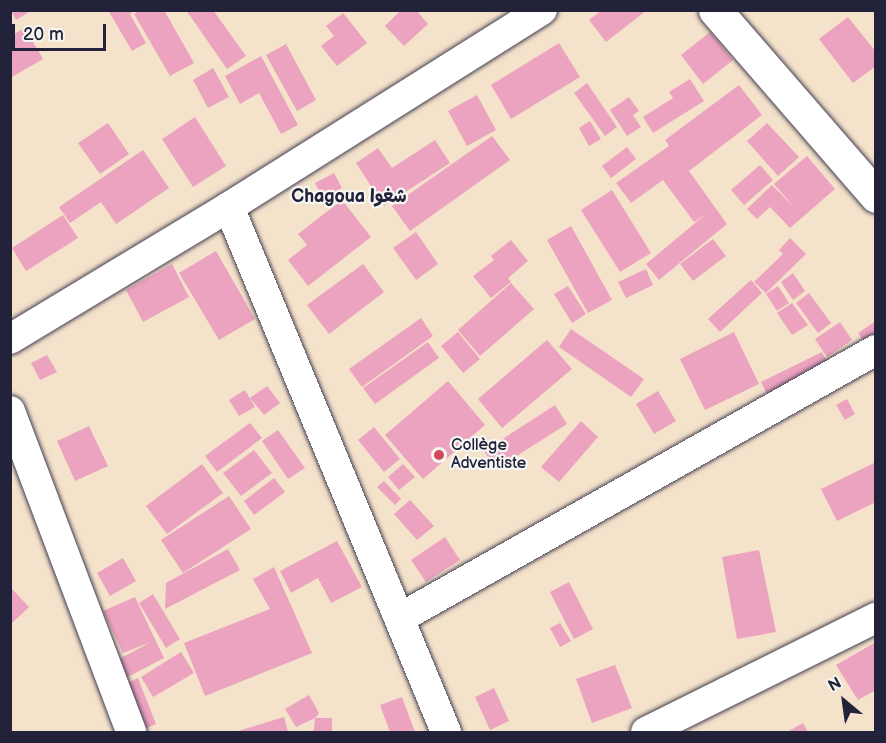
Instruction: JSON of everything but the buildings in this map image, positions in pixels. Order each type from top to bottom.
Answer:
[{"type":"street","points":[[10,339],[229,207],[542,10]]},
{"type":"street","points":[[715,10],[876,196]]},
{"type":"street","points":[[229,207],[446,732]]},
{"type":"street","points":[[400,618],[876,350]]},
{"type":"street","points":[[10,411],[131,732]]},
{"type":"street","points":[[646,732],[876,618]]},
{"type":"place","name":"Collège Adventiste","points":[[439,455]]},
{"type":"district","name":"Chagoua شغوا","points":[[349,197]]}]
